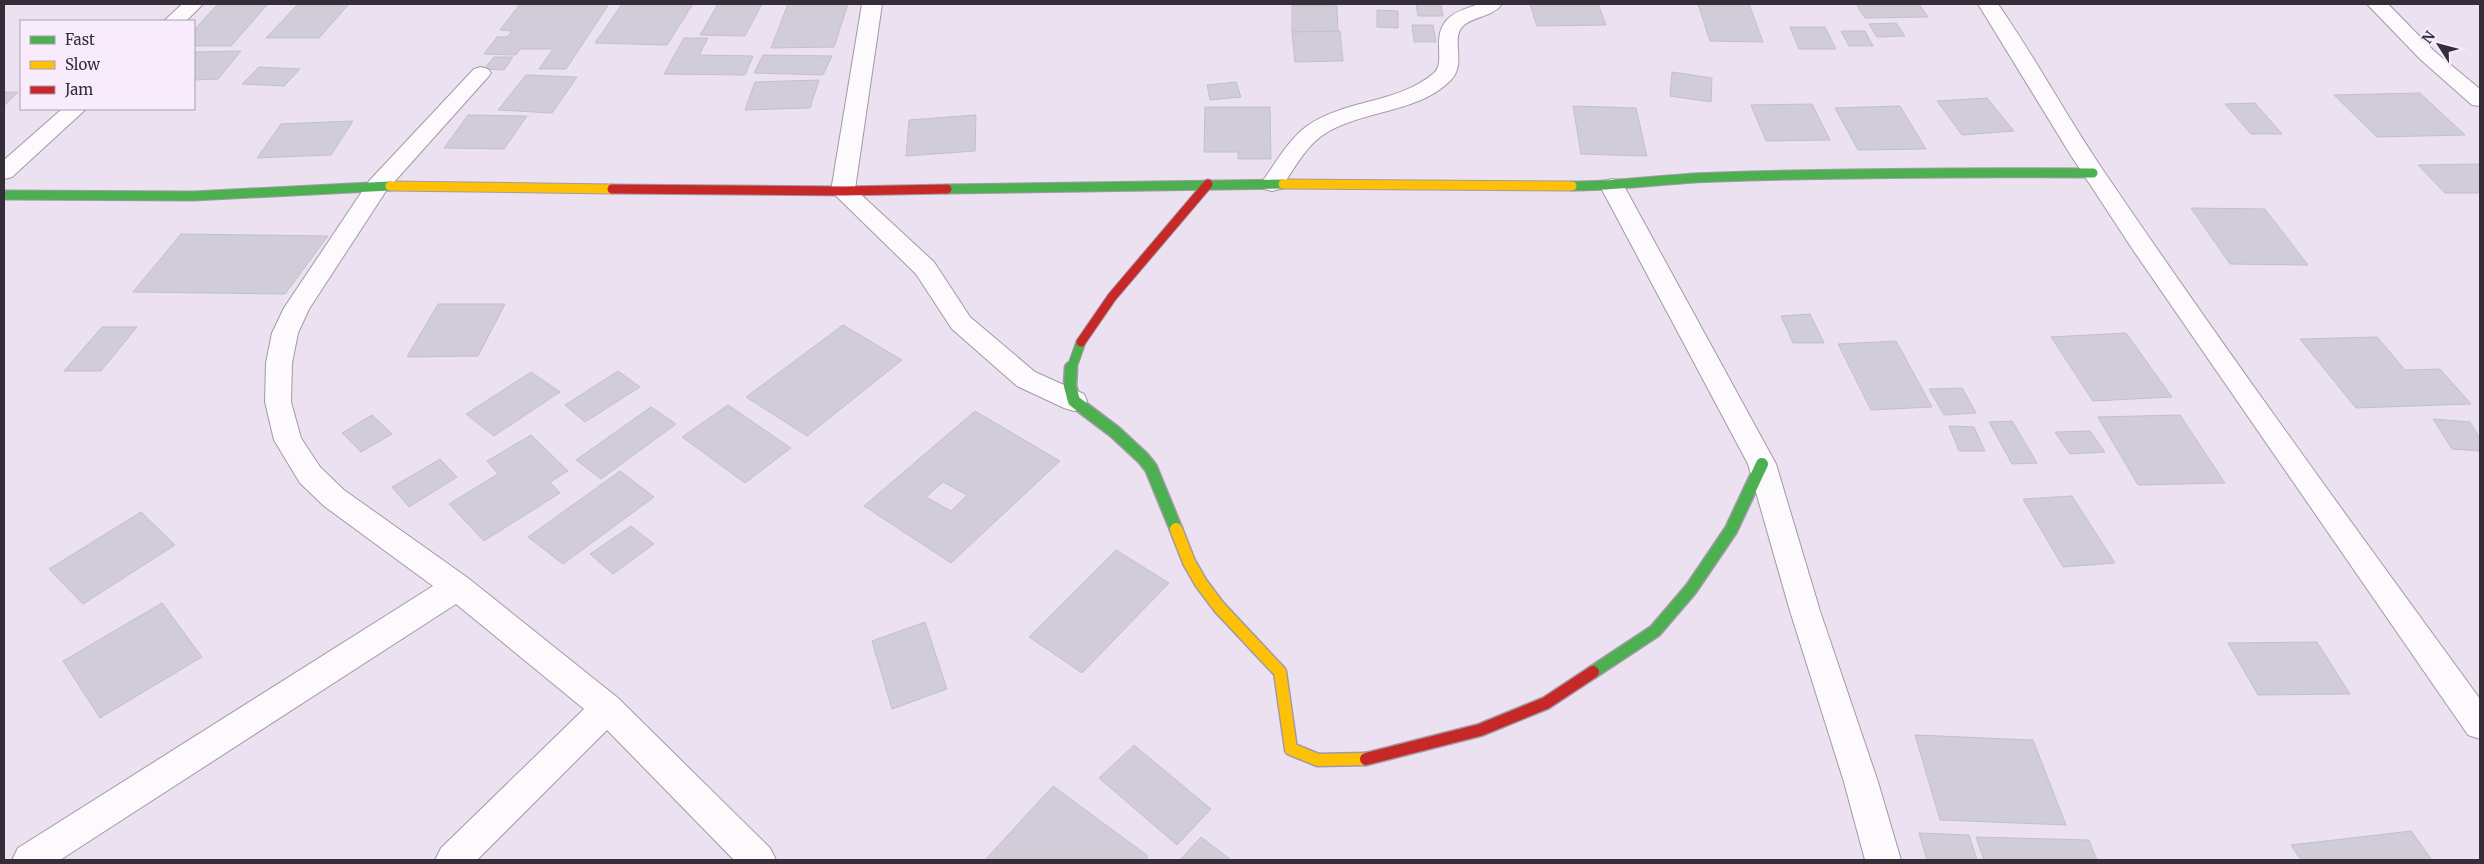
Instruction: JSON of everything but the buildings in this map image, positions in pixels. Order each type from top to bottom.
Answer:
[{"type":"street","points":[[175,20],[193,4]]},
{"type":"street","points":[[842,191],[872,4]]},
{"type":"street","points":[[1272,184],[1304,139],[1318,129],[1342,118],[1392,103],[1417,92],[1444,74],[1449,66],[1446,47],[1451,27],[1457,21],[1492,4]]},
{"type":"street","points":[[1988,4],[2017,45],[2093,173],[2270,433],[2480,725]]},
{"type":"street","points":[[2377,4],[2427,56],[2480,100]]},
{"type":"street","points":[[481,73],[377,186],[297,308],[285,333],[279,364],[278,402],[288,440],[310,475],[334,498],[457,588],[607,708],[758,860]]},
{"type":"street","points":[[4,172],[74,110]]},
{"type":"street","points":[[4,195],[194,196],[377,186],[842,191],[1208,184],[1612,186],[1716,177],[1951,172],[2093,173]]},
{"type":"street","points":[[1074,401],[1070,392],[1070,374],[1072,360],[1081,341],[1112,297],[1208,184]]},
{"type":"street","points":[[1612,186],[1762,464],[1805,611],[1861,782],[1882,860]]},
{"type":"street","points":[[842,191],[904,245],[926,268],[961,323],[1026,379],[1074,401],[1132,446],[1151,468],[1189,562],[1201,583],[1219,607],[1280,672],[1291,749],[1307,759],[1325,763],[1368,759],[1480,730],[1546,703],[1655,631],[1691,589],[1731,530],[1762,464]]},
{"type":"street","points":[[30,860],[457,588]]},
{"type":"street","points":[[453,860],[607,708]]},
{"type":"traffic: fast","points":[[1572,186],[1612,186],[1716,177],[1951,172],[2093,173]]},
{"type":"traffic: fast","points":[[947,189],[1283,184]]},
{"type":"traffic: fast","points":[[4,195],[194,196],[390,186]]},
{"type":"traffic: fast","points":[[1081,342],[1075,356],[1070,379],[1071,394],[1074,401],[1135,449],[1151,468],[1176,529]]},
{"type":"traffic: fast","points":[[1593,672],[1655,631],[1691,589],[1731,530],[1762,464]]},
{"type":"traffic: slow","points":[[1283,184],[1572,186]]},
{"type":"traffic: slow","points":[[390,186],[612,189]]},
{"type":"traffic: slow","points":[[1176,529],[1189,562],[1201,583],[1219,607],[1280,672],[1291,749],[1318,760],[1336,762],[1366,759]]},
{"type":"traffic: jam","points":[[1081,342],[1112,297],[1208,184]]},
{"type":"traffic: jam","points":[[612,189],[843,191],[947,189]]},
{"type":"traffic: jam","points":[[1366,759],[1480,730],[1546,703],[1593,672]]}]
